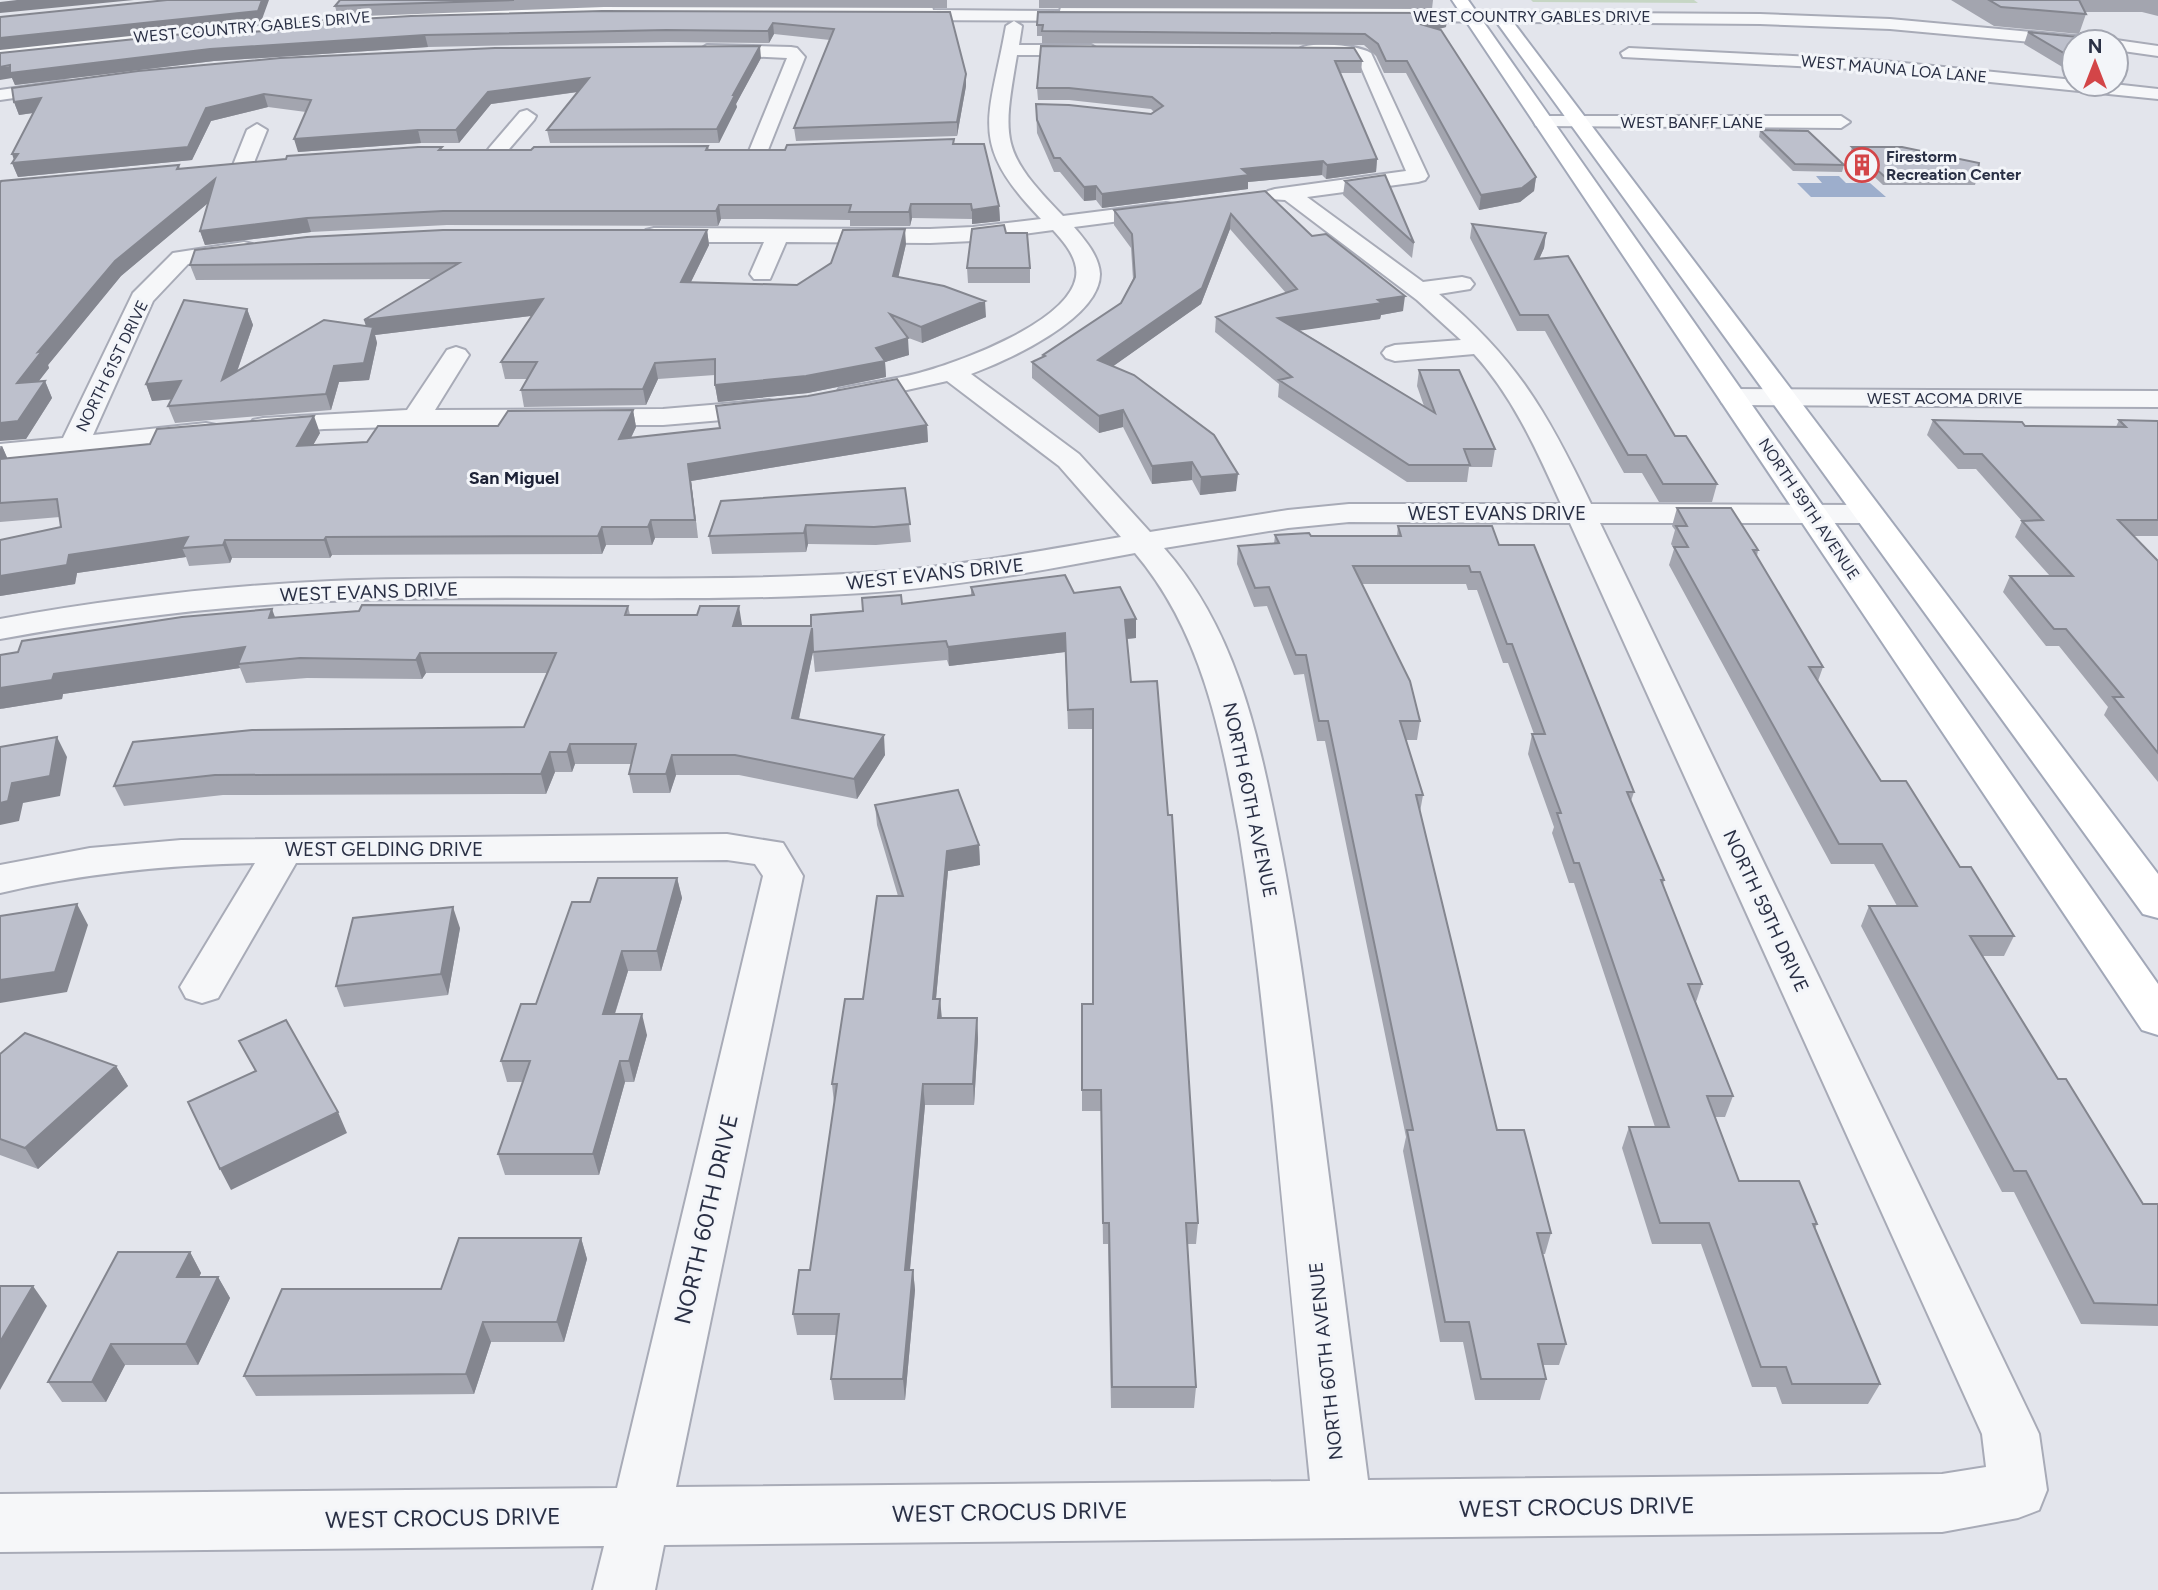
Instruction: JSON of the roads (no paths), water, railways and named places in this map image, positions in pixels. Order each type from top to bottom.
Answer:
[{"type":"main road","name":"NORTH 59TH AVENUE","points":[[1466,9],[2158,1018]]},
{"type":"main road","points":[[1495,9],[2158,904]]},
{"type":"street","name":"WEST COUNTRY GABLES DRIVE","points":[[0,52],[300,19],[563,9],[1016,13],[1495,9],[1890,24],[2060,40]]},
{"type":"street","points":[[0,453],[324,421],[663,416],[808,402],[952,372],[989,357],[1052,324],[1083,291],[1087,276],[1086,260],[1068,233],[1023,186],[989,144],[1012,108],[1010,50],[1016,13]]},
{"type":"street","name":"WEST COUNTRY GABLES DRIVE","points":[[0,58],[300,19]]},
{"type":"street","points":[[2130,46],[2158,49]]},
{"type":"street","points":[[689,50],[790,52],[796,57],[769,151],[738,151]]},
{"type":"street","points":[[1010,50],[1105,50]]},
{"type":"street","points":[[1248,199],[1418,176],[1365,57],[1358,52],[1286,50]]},
{"type":"street","name":"WEST MAUNA LOA LANE","points":[[1629,52],[1860,64],[2158,94]]},
{"type":"street","points":[[0,95],[78,84]]},
{"type":"street","points":[[526,151],[490,151],[527,116]]},
{"type":"street","name":"WEST BANFF LANE","points":[[1543,122],[1841,122]]},
{"type":"street","points":[[218,167],[253,164],[257,130]]},
{"type":"street","name":"NORTH 59TH DRIVE","points":[[1290,194],[1444,309],[1500,366],[1526,404],[1580,513],[2010,1434],[2018,1490]]},
{"type":"street","points":[[626,235],[930,236],[1193,206]]},
{"type":"street","points":[[762,274],[778,235]]},
{"type":"street","name":"NORTH 61ST DRIVE","points":[[74,445],[142,298],[181,258],[270,246]]},
{"type":"street","points":[[1420,290],[1462,284]]},
{"type":"street","points":[[1395,353],[1481,346]]},
{"type":"street","points":[[416,418],[456,355]]},
{"type":"street","name":"NORTH 60TH AVENUE","points":[[952,372],[1069,460],[1143,543],[1169,573],[1203,631],[1223,681],[1242,745],[1276,927],[1342,1509]]},
{"type":"street","name":"WEST ACOMA DRIVE","points":[[1732,397],[2158,399]]},
{"type":"street","name":"WEST EVANS DRIVE","points":[[0,629],[181,601],[305,592],[760,587],[870,582],[1024,565],[1267,521],[1338,514],[1868,514]]},
{"type":"street","name":"WEST GELDING DRIVE","points":[[0,879],[74,863],[144,854],[283,850],[727,847],[769,852]]},
{"type":"street","points":[[202,987],[283,850]]},
{"type":"street","name":"NORTH 60TH DRIVE","points":[[624,1590],[783,876],[769,852]]},
{"type":"street","name":"WEST CROCUS DRIVE","points":[[0,1523],[1942,1503],[2018,1490]]},
{"type":"water","points":[[1816,176],[1839,176],[1846,183],[1870,183],[1886,197],[1811,197],[1797,183],[1822,183]]},
{"type":"place","name":"Firestorm Recreation Center","points":[[1862,165]]},
{"type":"district","name":"San Miguel","points":[[514,478]]}]
